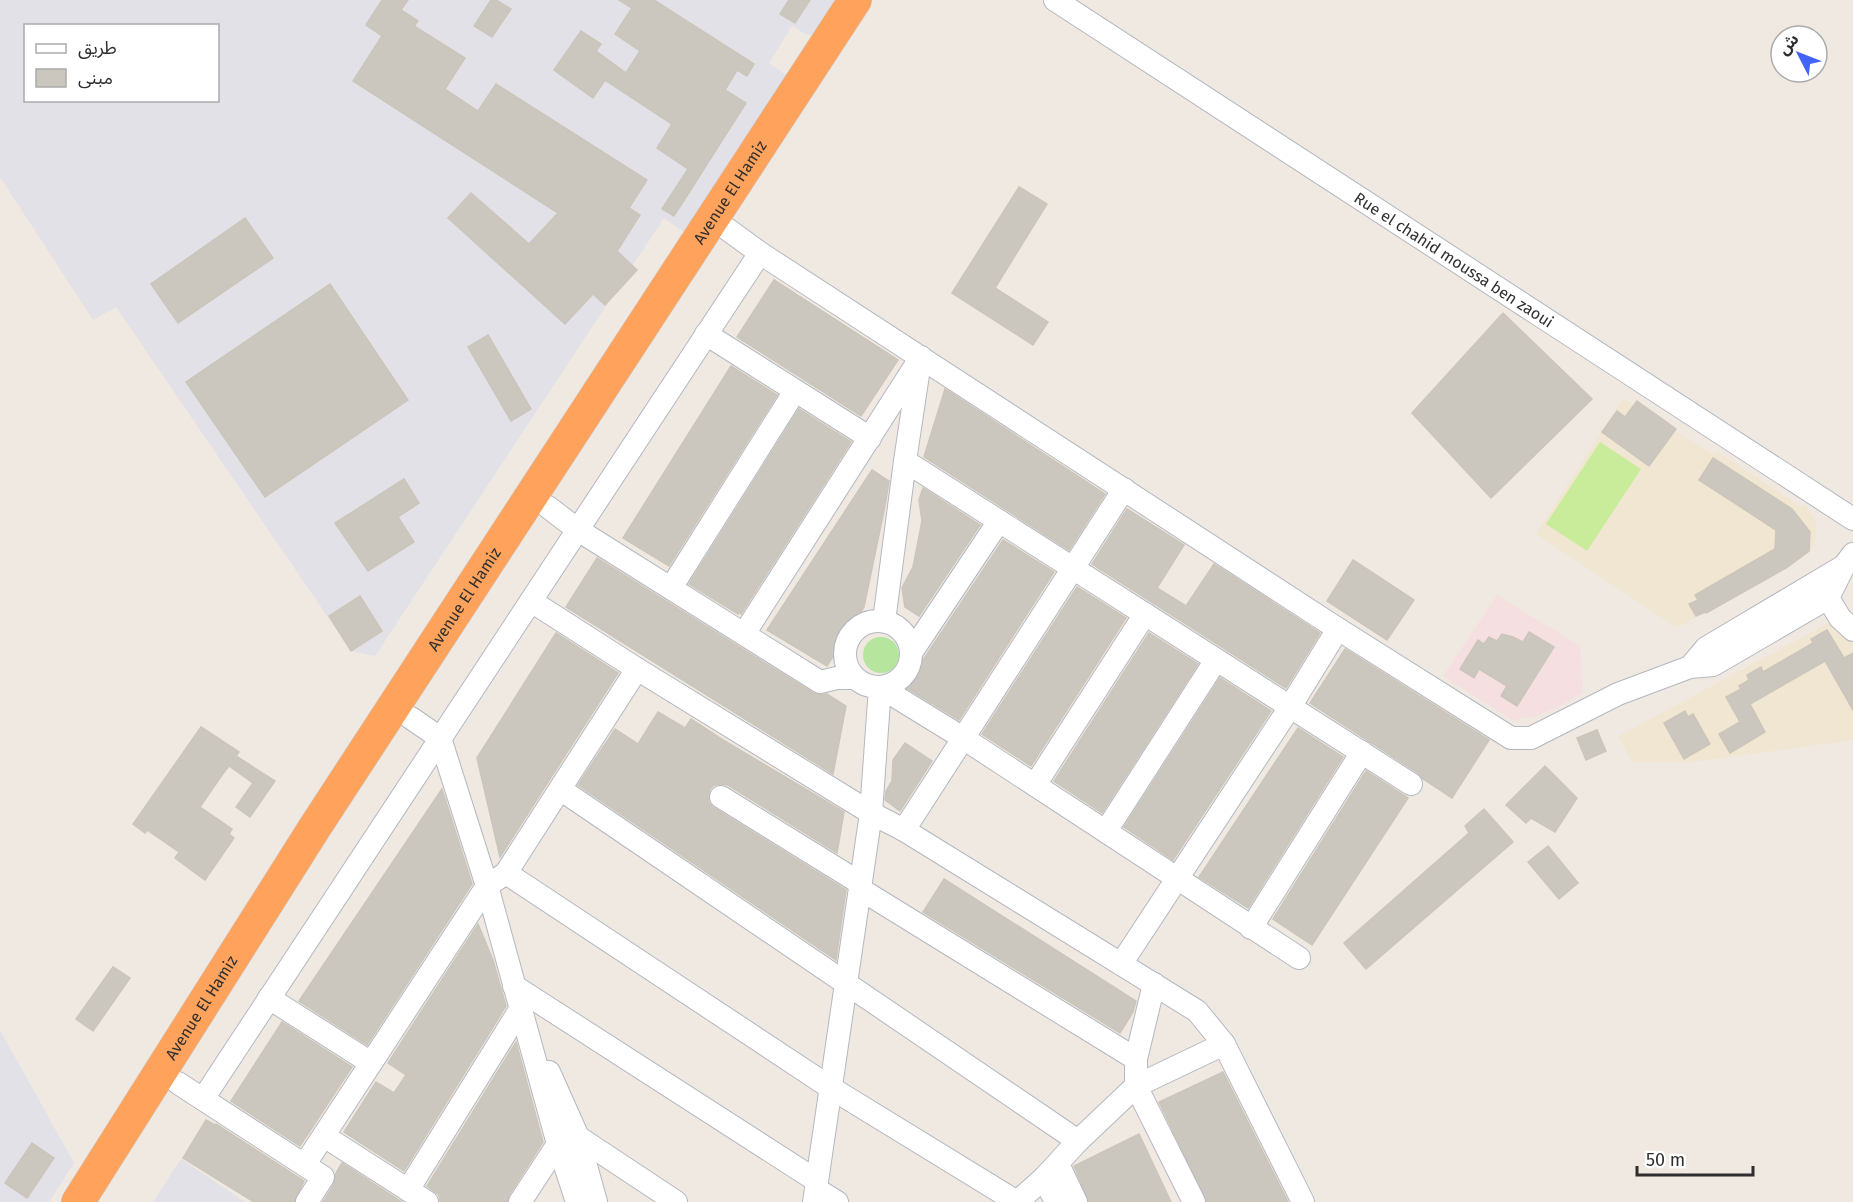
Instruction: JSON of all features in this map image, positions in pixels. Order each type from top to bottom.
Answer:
[{"type":"highway","name":"Avenue El Hamiz","points":[[78,1202],[315,827],[855,0]]},
{"type":"highway","points":[[101,1202],[191,1091],[411,718],[876,0]]},
{"type":"street","name":"Rue el chahid moussa ben zaoui","points":[[1055,0],[1853,519]]},
{"type":"street","points":[[727,229],[760,253],[1338,629],[1511,738],[1531,738],[1618,694],[1690,667],[1713,665],[1828,598],[1848,560]]},
{"type":"street","points":[[307,1202],[323,1176],[191,1091],[269,998],[760,253]]},
{"type":"street","points":[[706,334],[870,438]]},
{"type":"street","points":[[744,634],[921,357]]},
{"type":"street","points":[[884,621],[921,357]]},
{"type":"street","points":[[671,588],[795,391]]},
{"type":"street","points":[[905,461],[1411,784]]},
{"type":"street","points":[[904,830],[1124,489]]},
{"type":"street","points":[[548,507],[578,530],[820,682],[837,678],[854,678],[870,686],[880,687],[891,684],[902,677],[909,666],[911,653],[999,521]]},
{"type":"street","points":[[1690,667],[1706,648],[1848,560]]},
{"type":"street","points":[[1828,598],[1840,618],[1853,630]]},
{"type":"street","points":[[531,601],[636,669],[871,813],[904,830],[1197,1011],[1224,1044],[1303,1202]]},
{"type":"street","points":[[1035,785],[1145,614]]},
{"type":"street","points":[[854,678],[846,662],[846,644],[851,633],[860,625],[872,621],[884,621],[900,629],[906,636],[911,653]]},
{"type":"street","points":[[1121,964],[1290,707],[1338,629]]},
{"type":"street","points":[[1106,831],[1216,660]]},
{"type":"street","points":[[305,1164],[486,886],[506,873],[636,669]]},
{"type":"street","points":[[880,687],[963,738],[1299,958]]},
{"type":"street","points":[[816,1191],[871,813],[880,687]]},
{"type":"street","points":[[411,718],[440,738],[521,1008],[568,1141],[596,1202]]},
{"type":"street","points":[[1251,928],[1362,752]]},
{"type":"street","points":[[560,789],[1078,1141]]},
{"type":"street","points":[[721,797],[1136,1059]]},
{"type":"street","points":[[506,873],[831,1088],[1017,1202],[1136,1086],[1224,1044]]},
{"type":"street","points":[[1154,984],[1136,1059],[1136,1086],[1194,1202]]},
{"type":"street","points":[[514,986],[816,1191],[837,1202]]},
{"type":"street","points":[[269,998],[371,1063]]},
{"type":"street","points":[[408,1190],[521,1008]]},
{"type":"street","points":[[324,1136],[427,1202]]},
{"type":"street","points":[[520,1202],[568,1141]]},
{"type":"street","points":[[568,1141],[576,1202]]},
{"type":"street","points":[[568,1141],[676,1202]]},
{"type":"street","points":[[1051,1171],[1056,1202]]},
{"type":"street","points":[[1051,1171],[1076,1202]]},
{"type":"shaded area","points":[[0,0],[839,0],[816,36],[805,34],[792,26],[769,63],[789,77],[688,235],[664,218],[375,656],[351,651],[116,307],[93,320],[0,177]]},
{"type":"shaded area","points":[[1623,398],[1713,455],[1717,451],[1801,507],[1804,504],[1813,516],[1817,529],[1815,544],[1808,553],[1802,557],[1801,554],[1677,628],[1536,534]]},
{"type":"shaded area","points":[[1497,595],[1580,646],[1583,693],[1557,708],[1536,716],[1512,720],[1443,676]]},
{"type":"shaded area","points":[[1834,620],[1853,636],[1853,740],[1693,762],[1632,762],[1619,736]]},
{"type":"shaded area","points":[[0,1030],[74,1163],[49,1202],[0,1202]]},
{"type":"shaded area","points":[[181,1159],[245,1202],[153,1202]]},
{"type":"green space","points":[[1600,442],[1641,469],[1587,551],[1546,524]]},
{"type":"green space","points":[[881,637],[894,642],[899,655],[894,668],[881,673],[868,668],[863,655],[868,642]]},
{"type":"building","points":[[382,0],[408,0],[401,10],[418,21],[414,26],[465,58],[445,89],[478,111],[496,84],[647,180],[629,208],[640,215],[617,251],[637,270],[605,305],[593,294],[565,324],[448,218],[471,193],[529,244],[558,213],[353,81],[382,36],[366,25]]},
{"type":"building","points":[[491,0],[496,0],[511,9],[492,37],[474,26]]},
{"type":"building","points":[[619,0],[654,0],[754,64],[747,76],[737,70],[725,90],[746,103],[674,216],[662,209],[688,169],[657,148],[672,124],[605,80],[593,98],[554,70],[581,31],[601,44],[596,51],[626,73],[640,51],[615,34],[632,8]]},
{"type":"building","points":[[789,0],[810,0],[795,23],[780,14]]},
{"type":"building","points":[[1019,187],[1047,204],[995,288],[1048,322],[1033,345],[952,293]]},
{"type":"building","points":[[245,218],[273,258],[178,323],[151,284]]},
{"type":"building","points":[[774,280],[898,360],[861,416],[737,337]]},
{"type":"building","points":[[330,284],[408,400],[265,497],[186,382]]},
{"type":"building","points":[[1503,313],[1592,399],[1491,498],[1412,413]]},
{"type":"building","points":[[488,335],[531,409],[511,421],[468,347]]},
{"type":"building","points":[[731,366],[777,395],[669,566],[623,538]]},
{"type":"building","points":[[945,389],[1105,494],[1069,550],[924,457]]},
{"type":"building","points":[[1637,401],[1676,429],[1649,466],[1602,432],[1617,411],[1625,417]]},
{"type":"building","points":[[799,409],[851,442],[741,614],[739,612],[738,614],[689,584]]},
{"type":"building","points":[[1713,458],[1792,509],[1810,532],[1809,551],[1786,568],[1706,613],[1696,616],[1689,604],[1698,600],[1695,595],[1775,549],[1776,530],[1699,480]]},
{"type":"building","points":[[872,470],[889,481],[864,607],[827,666],[767,630]]},
{"type":"building","points":[[404,479],[419,503],[398,517],[414,542],[368,571],[335,523]]},
{"type":"building","points":[[923,488],[980,525],[919,616],[905,607],[902,588],[913,567],[922,521],[919,500]]},
{"type":"building","points":[[1127,509],[1184,545],[1157,588],[1186,606],[1214,564],[1320,633],[1286,688],[1092,564]]},
{"type":"building","points":[[1003,540],[1054,572],[959,720],[905,687]]},
{"type":"building","points":[[597,558],[813,693],[827,694],[846,706],[833,774],[566,607]]},
{"type":"building","points":[[1353,560],[1414,600],[1387,640],[1327,601]]},
{"type":"building","points":[[1077,587],[1126,618],[1031,766],[982,734]]},
{"type":"building","points":[[360,596],[382,631],[351,651],[329,616]]},
{"type":"building","points":[[1827,630],[1844,658],[1853,653],[1853,710],[1825,661],[1750,704],[1765,732],[1730,753],[1719,734],[1740,722],[1726,697],[1741,689],[1739,686],[1749,680],[1747,675],[1761,667],[1763,672],[1813,643],[1811,639]]},
{"type":"building","points":[[1529,632],[1554,647],[1517,706],[1501,696],[1507,686],[1479,669],[1474,678],[1460,669],[1478,640],[1484,644],[1489,637],[1497,641],[1502,634],[1523,642]]},
{"type":"building","points":[[556,633],[618,673],[500,857],[477,758]]},
{"type":"building","points":[[1149,633],[1198,664],[1102,813],[1054,781]]},
{"type":"building","points":[[1345,649],[1489,740],[1452,798],[1423,779],[1418,773],[1310,703]]},
{"type":"building","points":[[1220,678],[1271,711],[1173,860],[1124,827]]},
{"type":"building","points":[[1685,711],[1688,717],[1693,714],[1710,744],[1684,759],[1664,723]]},
{"type":"building","points":[[658,712],[685,728],[691,719],[844,812],[837,853],[728,785],[714,785],[708,796],[709,803],[714,808],[846,890],[836,960],[578,785],[615,729],[638,744]]},
{"type":"building","points":[[201,727],[239,752],[236,756],[275,781],[250,817],[236,807],[253,783],[229,766],[222,775],[200,807],[232,829],[229,834],[234,838],[205,880],[175,858],[179,852],[147,830],[145,833],[133,824]]},
{"type":"building","points":[[1298,728],[1343,757],[1248,908],[1199,877]]},
{"type":"building","points":[[1597,730],[1606,751],[1586,760],[1577,738]]},
{"type":"building","points":[[905,743],[932,761],[900,811],[885,800],[886,791],[892,781],[893,760]]},
{"type":"building","points":[[1545,766],[1577,798],[1555,832],[1531,818],[1526,823],[1506,805]]},
{"type":"building","points":[[1366,771],[1408,798],[1312,945],[1273,919]]},
{"type":"building","points":[[442,789],[472,884],[367,1045],[299,1001]]},
{"type":"building","points":[[1484,809],[1513,842],[1366,969],[1344,943],[1469,833],[1465,826]]},
{"type":"building","points":[[1548,846],[1578,883],[1559,899],[1528,862]]},
{"type":"building","points":[[944,879],[1136,1001],[1133,1012],[1120,1033],[923,912]]},
{"type":"building","points":[[478,924],[493,960],[506,1006],[404,1171],[344,1132],[376,1082],[394,1093],[406,1075],[388,1063]]},
{"type":"building","points":[[113,967],[130,978],[93,1031],[76,1019]]},
{"type":"building","points":[[282,1022],[352,1067],[300,1146],[231,1101]]},
{"type":"building","points":[[516,1042],[543,1142],[509,1195],[507,1202],[440,1202],[439,1195],[427,1186]]},
{"type":"building","points":[[1223,1072],[1288,1202],[1207,1202],[1159,1102]]},
{"type":"building","points":[[206,1120],[216,1124],[304,1181],[294,1202],[254,1202],[183,1158]]},
{"type":"building","points":[[1139,1134],[1171,1202],[1089,1202],[1074,1166]]},
{"type":"building","points":[[32,1143],[54,1158],[27,1198],[5,1183]]},
{"type":"building","points":[[342,1163],[402,1202],[323,1202],[334,1184],[336,1173]]}]
